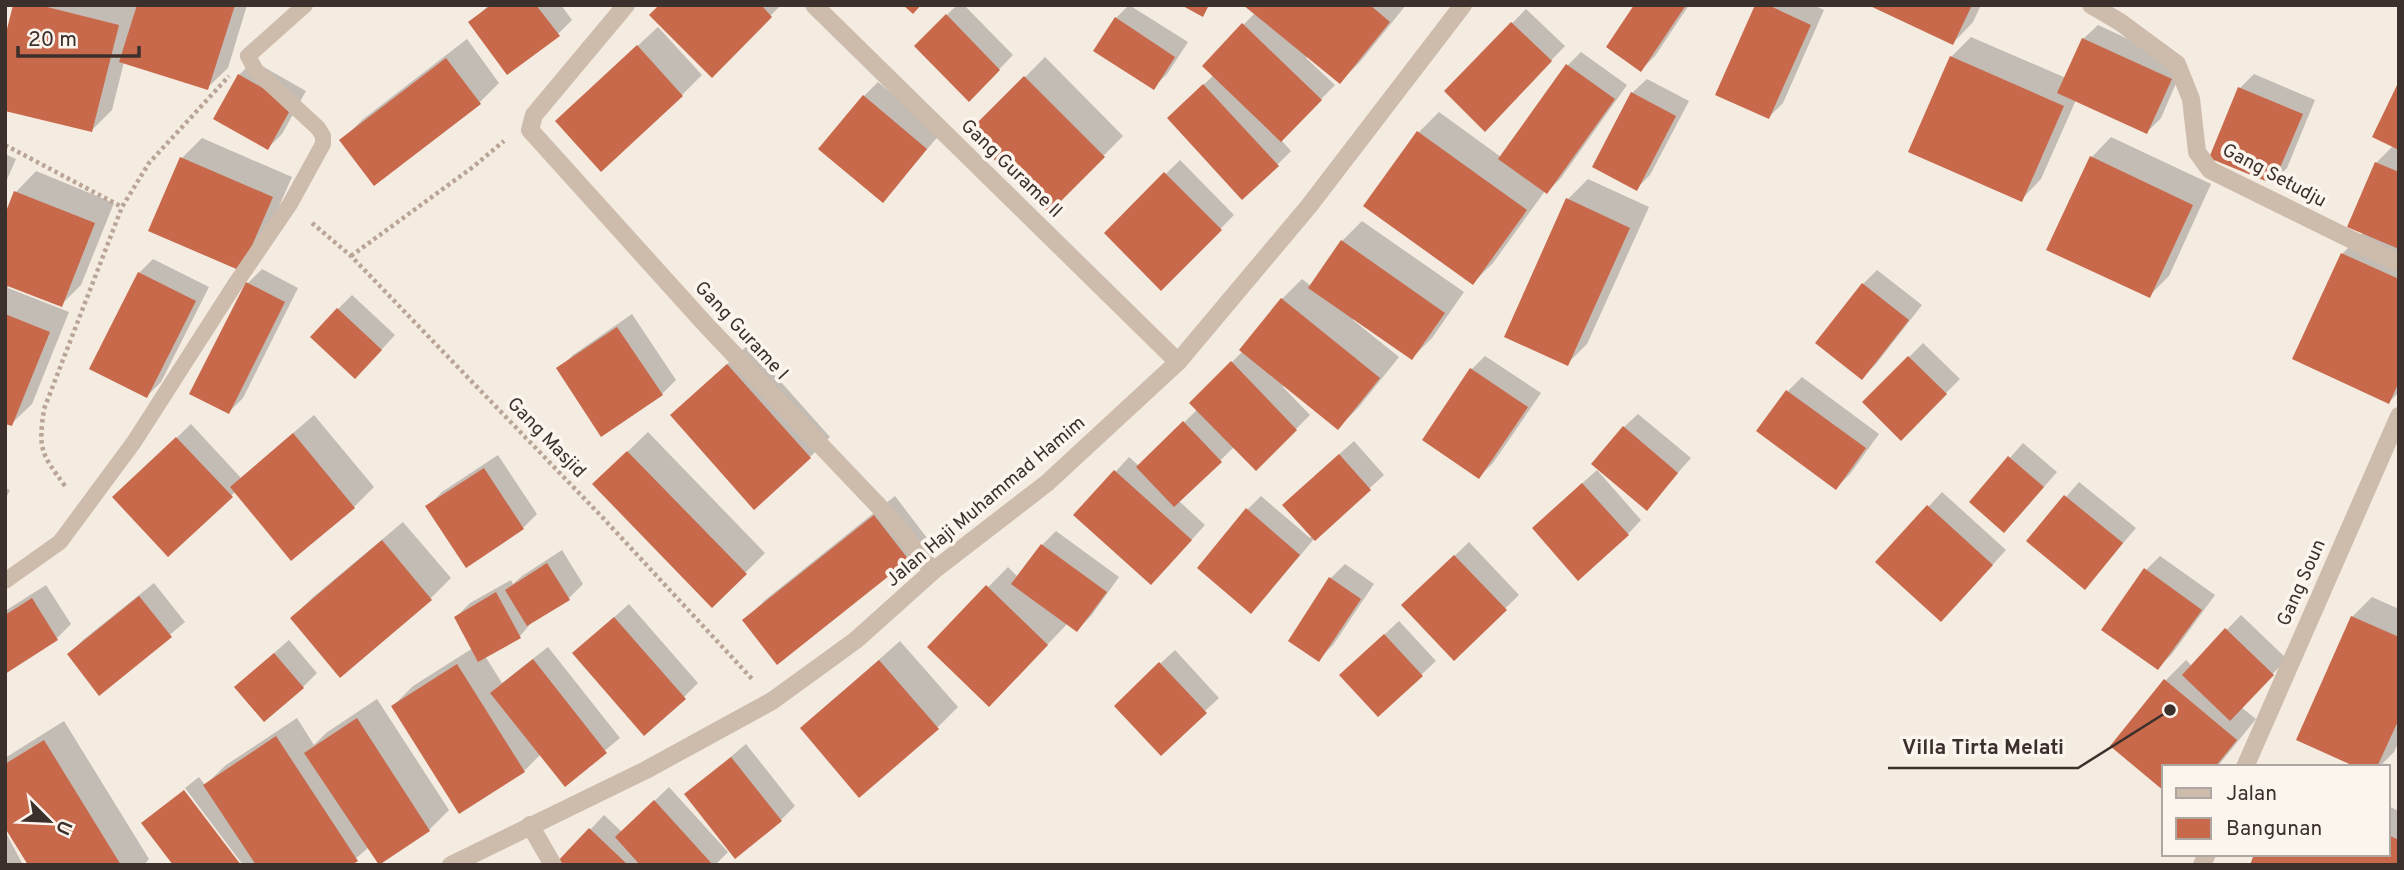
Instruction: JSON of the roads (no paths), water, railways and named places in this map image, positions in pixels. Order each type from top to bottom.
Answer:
[{"type":"street","name":"Gang Gurame I","points":[[626,5],[534,115],[530,130],[706,325],[890,517],[933,571]]},
{"type":"street","name":"Gang Gurame II","points":[[814,5],[1178,362]]},
{"type":"street","name":"Jalan Haji Muhammad Hamim","points":[[451,865],[646,770],[772,701],[856,640],[933,571],[1047,483],[1178,362],[1309,206],[1463,5]]},
{"type":"street","name":"Gang Setudju","points":[[2091,5],[2120,22],[2177,64],[2191,99],[2197,152],[2210,170],[2399,263]]},
{"type":"street","name":"Gang Soun","points":[[2246,765],[2399,416]]},
{"type":"street","points":[[530,825],[553,865]]},
{"type":"lane","points":[[5,580],[55,547],[134,442],[290,204],[323,144],[323,136],[318,128],[256,71],[248,56],[304,5]]},
{"type":"place","name":"Villa Tirta Melati","points":[[2170,710]]}]
